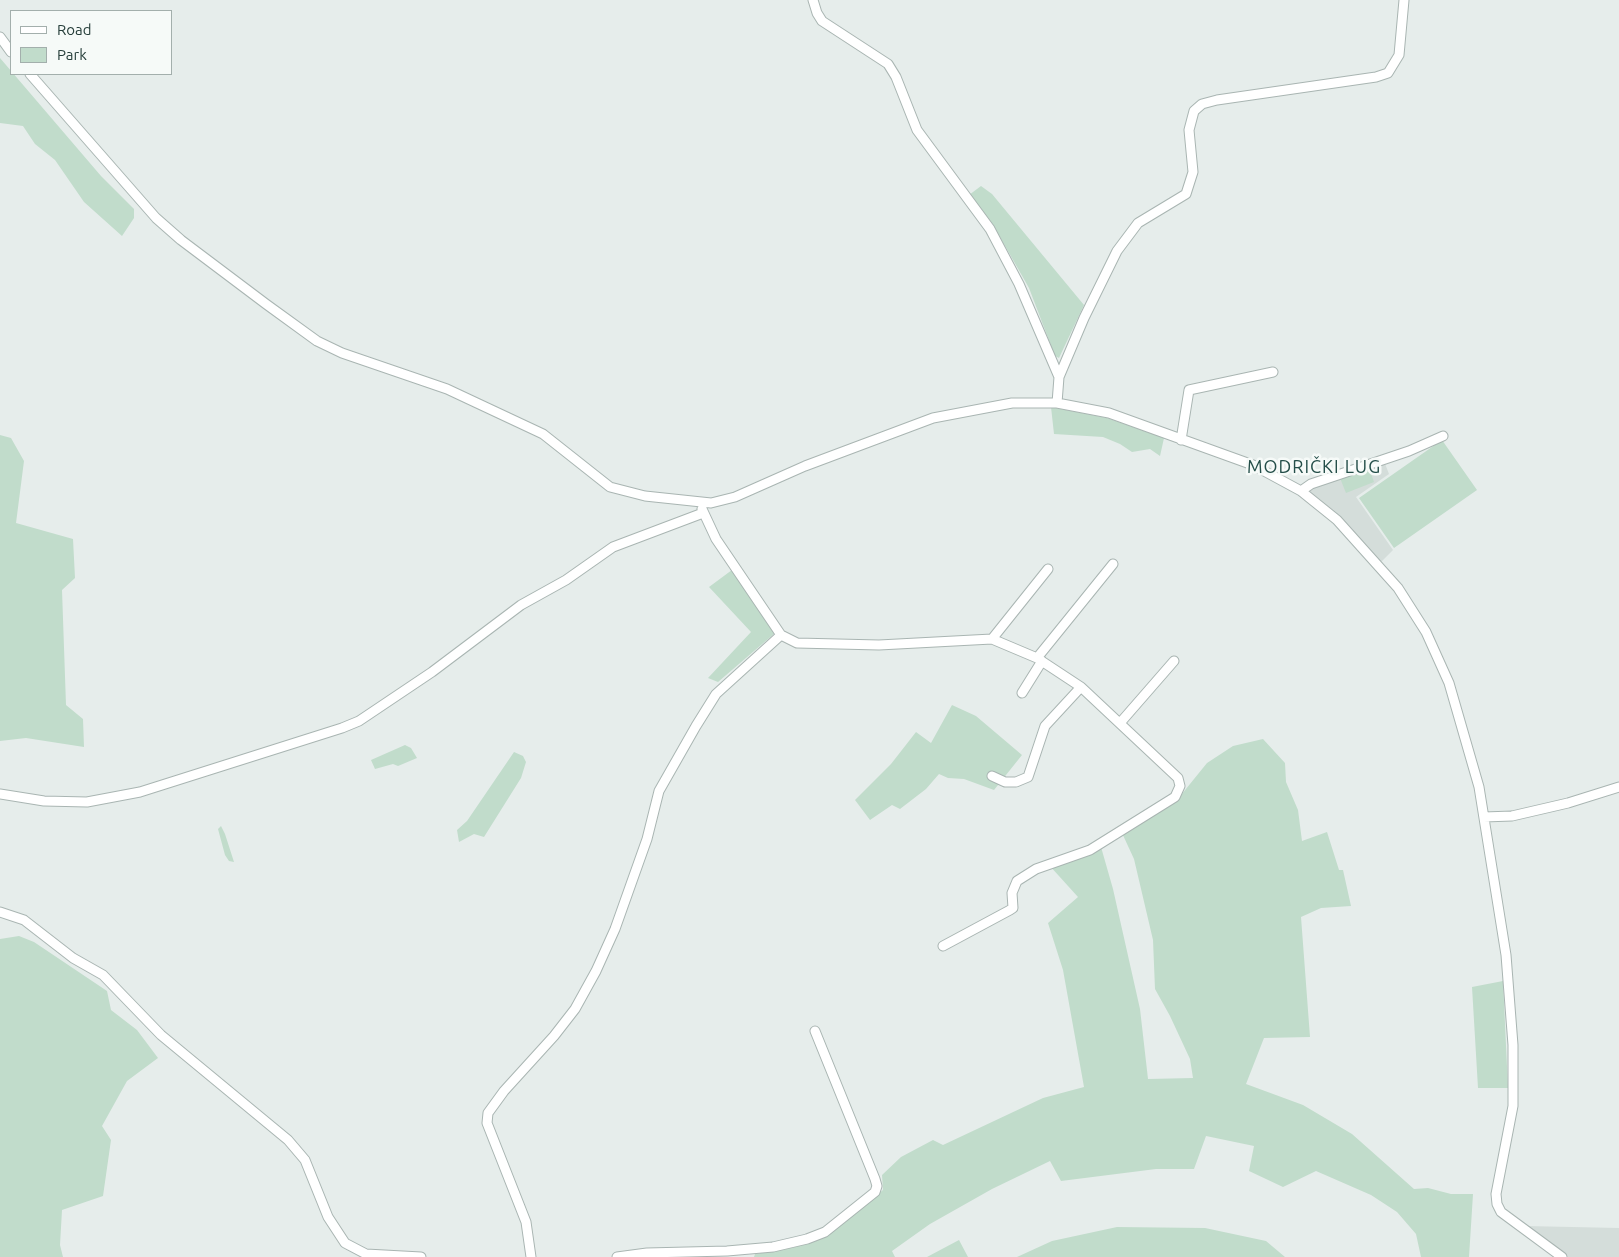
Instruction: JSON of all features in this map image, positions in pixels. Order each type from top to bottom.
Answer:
[{"type":"street","points":[[813,0],[822,21],[888,64],[896,77],[916,130],[990,229],[1019,284],[1059,377]]},
{"type":"street","points":[[1057,403],[1059,377],[1106,271],[1126,236],[1138,222],[1186,194],[1193,172],[1189,130],[1194,111],[1202,104],[1217,100],[1376,77],[1388,73],[1399,55],[1404,0]]},
{"type":"street","points":[[0,37],[10,51]]},
{"type":"street","points":[[31,75],[156,218],[196,251],[317,341],[385,369],[447,389],[543,434],[610,487],[702,509]]},
{"type":"street","points":[[1182,440],[1189,390],[1273,372]]},
{"type":"street","points":[[0,794],[44,801],[87,802],[131,794],[185,779],[342,728],[359,720],[417,682],[520,605],[566,580],[613,547],[702,509],[736,497],[805,466],[933,418],[1012,403],[1057,403],[1109,413],[1253,466],[1301,491],[1337,520],[1398,588],[1426,632],[1449,683],[1479,788],[1506,955],[1513,1045],[1513,1106],[1496,1194],[1497,1204],[1501,1212],[1562,1257]]},
{"type":"street","points":[[1301,491],[1311,484],[1410,451],[1443,436]]},
{"type":"street","points":[[702,509],[716,539],[781,635],[797,643],[880,645],[992,639],[1040,660],[1081,687],[1178,778],[1180,786],[1178,793],[1090,850],[1036,870],[1017,881],[1012,893],[1012,908],[1010,910],[943,946]]},
{"type":"street","points":[[1022,692],[1040,660],[1113,564]]},
{"type":"street","points":[[992,639],[1048,569]]},
{"type":"street","points":[[531,1257],[526,1222],[486,1124],[488,1113],[504,1091],[554,1036],[575,1009],[596,971],[615,929],[640,857],[659,791],[696,726],[716,694],[781,635]]},
{"type":"street","points":[[1120,723],[1174,661]]},
{"type":"street","points":[[992,776],[1005,782],[1016,782],[1028,777],[1045,726],[1081,687]]},
{"type":"street","points":[[1484,818],[1512,816],[1568,803],[1619,788]]},
{"type":"street","points":[[0,912],[24,920],[73,958],[103,975],[161,1036],[288,1140],[305,1160],[328,1217],[345,1243],[366,1254],[421,1257]]},
{"type":"street","points":[[618,1257],[666,1251],[727,1251],[774,1247],[807,1239],[825,1232],[875,1192],[877,1186],[876,1179],[815,1031]]},
{"type":"shaded area","points":[[1384,461],[1389,474],[1356,497],[1393,550],[1381,562],[1336,515],[1306,491],[1313,486]]},
{"type":"shaded area","points":[[1525,1226],[1619,1228],[1619,1257],[1568,1257]]},
{"type":"green space","points":[[0,58],[10,70],[10,75],[15,75],[101,176],[134,209],[134,218],[122,236],[84,202],[55,160],[35,144],[23,126],[0,123]]},
{"type":"green space","points":[[981,186],[992,194],[1084,305],[1059,358],[1055,356],[1029,288],[992,223],[969,195]]},
{"type":"green space","points":[[1051,407],[1107,418],[1164,438],[1160,456],[1150,449],[1132,452],[1120,444],[1103,437],[1054,434]]},
{"type":"green space","points":[[0,435],[11,438],[24,461],[16,523],[73,539],[75,578],[62,590],[66,705],[83,719],[84,747],[26,738],[0,741]]},
{"type":"green space","points":[[1442,440],[1477,490],[1394,548],[1359,498]]},
{"type":"green space","points":[[1369,468],[1374,482],[1346,493],[1340,478]]},
{"type":"green space","points":[[736,567],[775,633],[718,682],[708,678],[751,632],[709,587]]},
{"type":"green space","points":[[952,705],[976,716],[1022,755],[994,790],[964,779],[948,778],[939,774],[926,789],[900,809],[892,805],[870,820],[855,800],[891,764],[916,732],[931,743]]},
{"type":"green space","points":[[1263,739],[1285,763],[1286,782],[1298,810],[1302,841],[1327,832],[1339,870],[1343,870],[1351,906],[1321,908],[1301,917],[1310,1037],[1264,1038],[1246,1084],[1303,1105],[1352,1134],[1414,1189],[1428,1188],[1451,1194],[1473,1194],[1469,1257],[1421,1257],[1416,1234],[1397,1212],[1371,1195],[1316,1171],[1283,1187],[1249,1171],[1254,1146],[1206,1136],[1194,1169],[1156,1169],[1061,1181],[1050,1161],[992,1189],[930,1224],[892,1251],[895,1257],[754,1257],[755,1254],[795,1247],[822,1238],[883,1190],[882,1175],[901,1157],[933,1140],[943,1145],[1043,1098],[1084,1087],[1063,970],[1048,923],[1078,897],[1049,865],[1101,847],[1113,889],[1140,1009],[1148,1079],[1193,1078],[1190,1059],[1155,989],[1153,940],[1134,859],[1122,833],[1177,800],[1207,763],[1233,746]]},
{"type":"green space","points":[[405,745],[411,748],[417,758],[398,766],[393,764],[375,769],[371,760]]},
{"type":"green space","points":[[514,752],[523,756],[526,762],[521,778],[484,837],[474,834],[459,842],[457,830],[467,821]]},
{"type":"green space","points":[[221,826],[234,862],[229,861],[225,855],[218,829]]},
{"type":"green space","points":[[19,936],[34,942],[107,991],[111,1010],[137,1030],[158,1058],[127,1081],[102,1126],[111,1140],[103,1196],[62,1210],[60,1245],[63,1257],[0,1257],[0,939]]},
{"type":"green space","points":[[1503,981],[1508,1088],[1478,1088],[1472,987]]},
{"type":"green space","points":[[1117,1227],[1205,1228],[1266,1241],[1285,1257],[1017,1257],[1052,1241]]},
{"type":"green space","points":[[959,1240],[968,1257],[927,1257]]},
{"type":"district","name":"MODRIČKI LUG","points":[[1314,467]]}]
